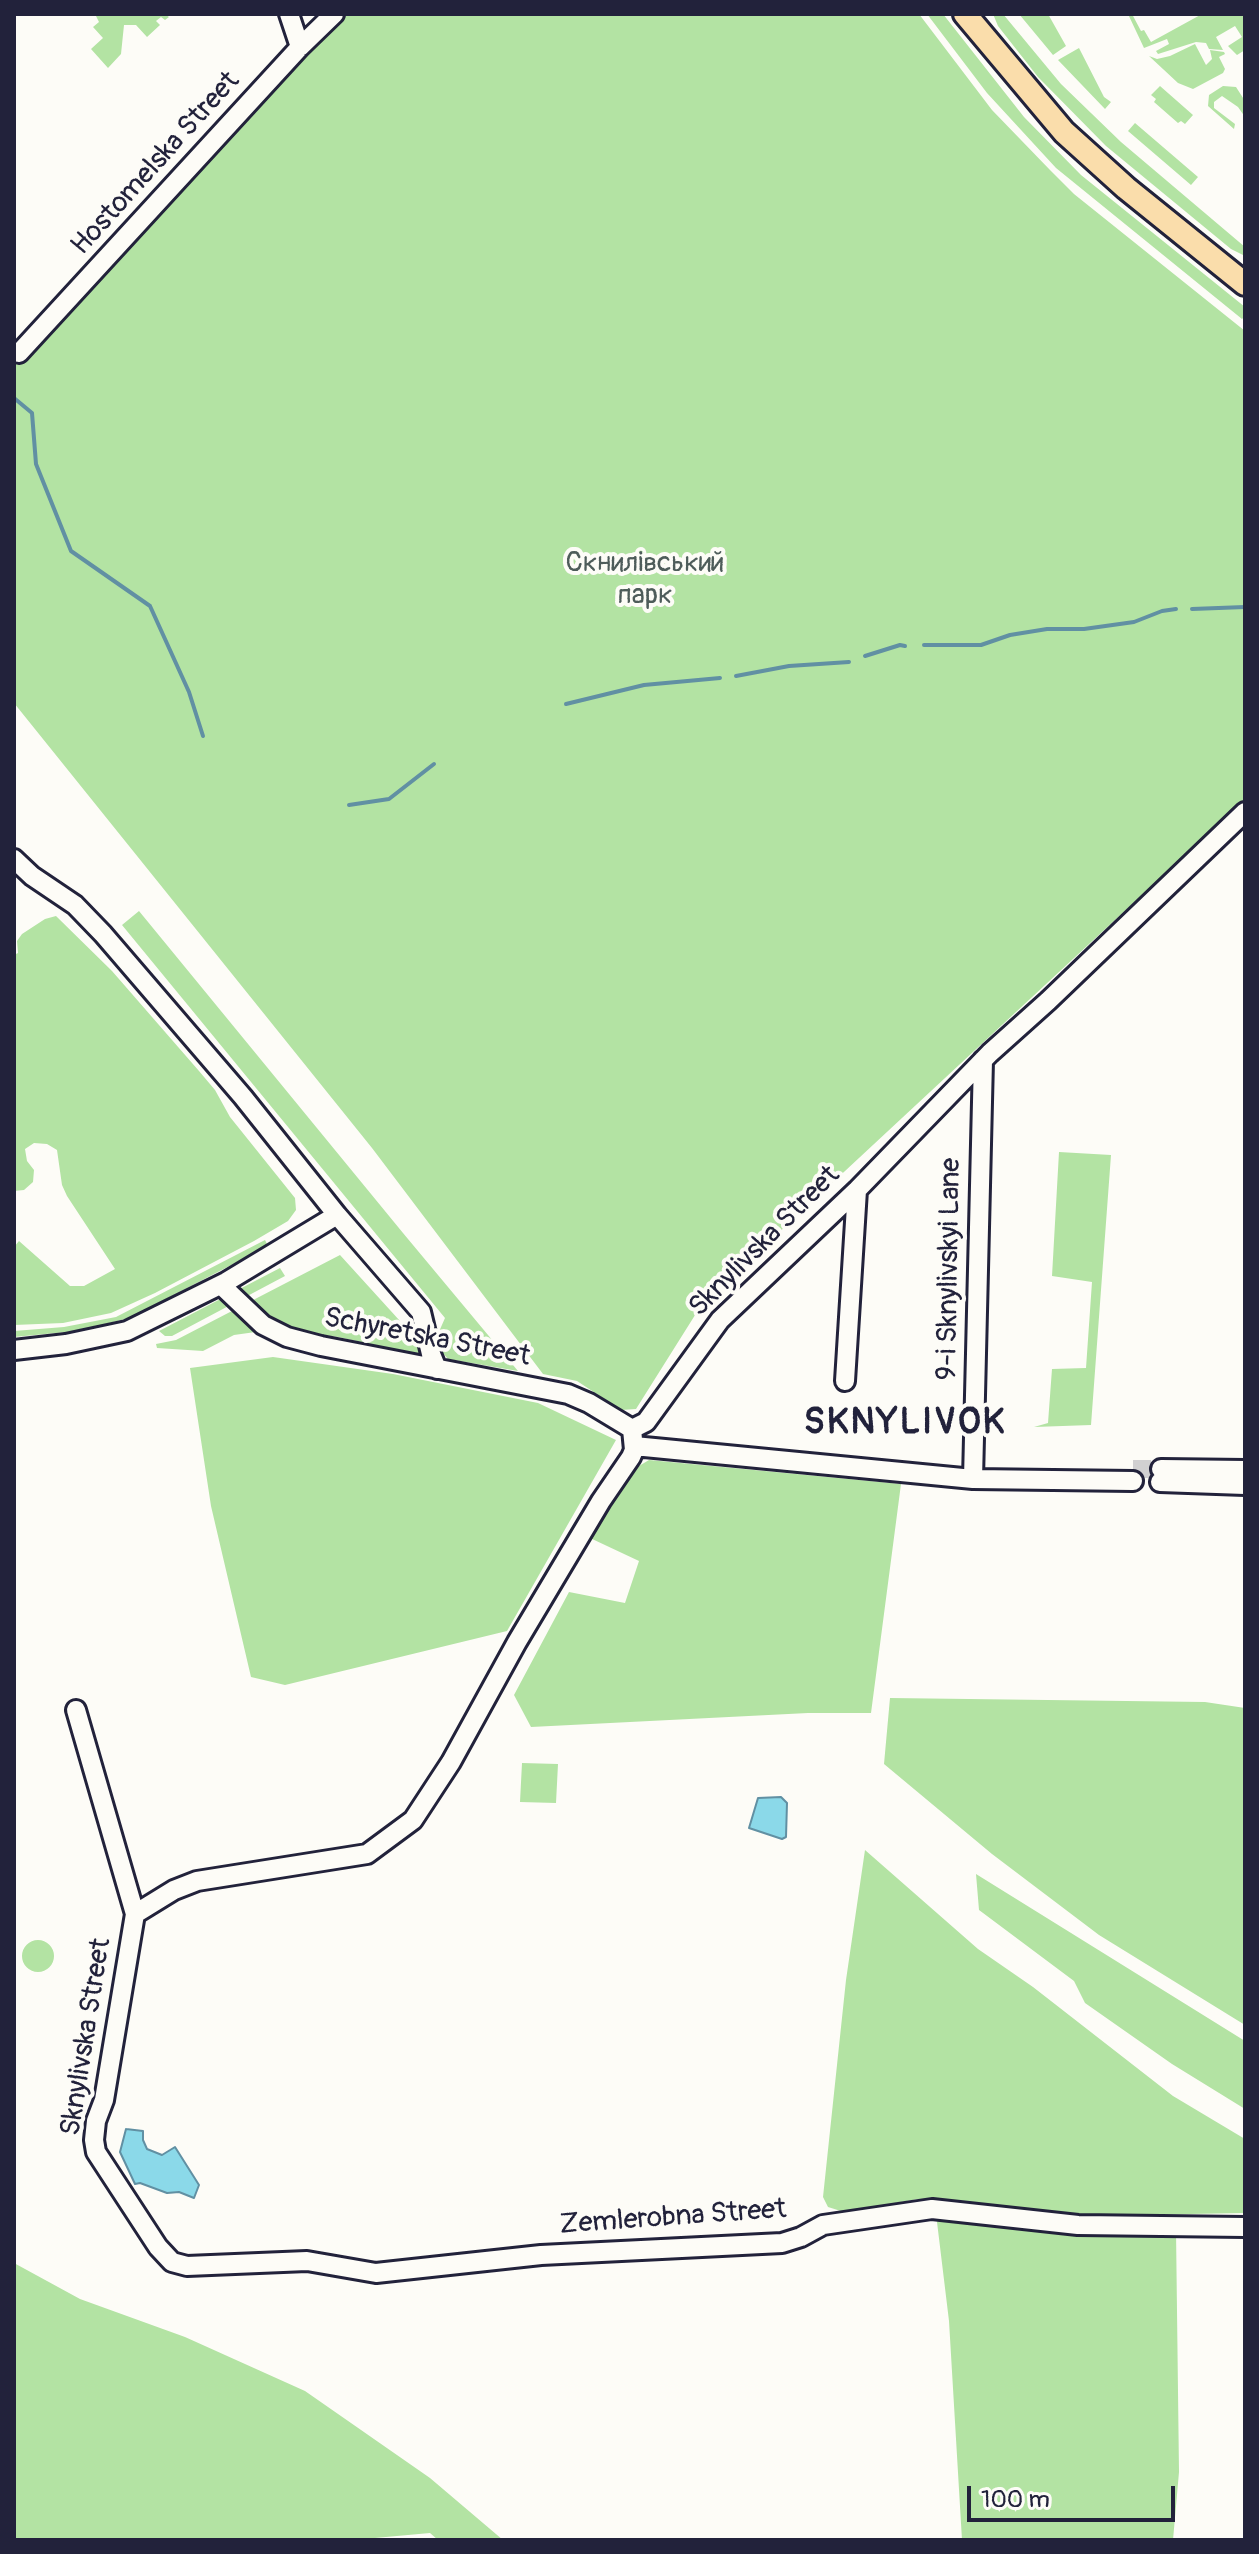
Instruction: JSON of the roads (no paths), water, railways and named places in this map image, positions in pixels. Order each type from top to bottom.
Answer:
[{"type":"main road","points":[[965,14],[1064,132],[1126,188],[1245,284]]},
{"type":"street","points":[[289,14],[300,47]]},
{"type":"street","name":"Hostomelska Street","points":[[19,353],[300,47],[334,14]]},
{"type":"street","name":"Sknylivska Street","points":[[135,1914],[174,1890],[197,1881],[367,1854],[413,1820],[451,1762],[517,1642],[601,1501],[631,1457],[633,1438],[720,1320],[857,1190],[983,1060],[1245,812]]},
{"type":"street","points":[[14,859],[32,876],[75,905],[103,934],[243,1097],[337,1215],[421,1312],[437,1369]]},
{"type":"street","name":"9-i Sknylivskyi Lane","points":[[973,1479],[983,1060]]},
{"type":"street","points":[[845,1381],[857,1190]]},
{"type":"street","points":[[14,1350],[66,1344],[127,1331],[224,1283],[337,1215]]},
{"type":"street","name":"Schyretska Street","points":[[224,1283],[263,1325],[287,1337],[568,1394],[589,1403],[633,1438],[973,1479],[1129,1477]]},
{"type":"street","points":[[1245,1470],[1161,1475],[1245,1485]]},
{"type":"street","name":"Sknylivska Street","points":[[76,1710],[135,1914],[104,2100],[96,2121],[94,2140],[96,2152],[158,2247]]},
{"type":"street","name":"Zemlerobna Street","points":[[158,2247],[172,2262],[187,2266],[307,2261],[376,2273],[541,2255],[782,2243],[823,2225],[932,2209],[1078,2225],[1245,2227]]},
{"type":"water","points":[[781,1797],[787,1803],[786,1837],[782,1839],[749,1828],[758,1798]]},
{"type":"water","points":[[126,2129],[143,2131],[147,2149],[162,2155],[175,2147],[199,2185],[194,2198],[135,2184],[120,2152]]},
{"type":"waterway","points":[[14,398],[32,413],[36,464],[71,551],[150,606],[189,692],[203,736]]},
{"type":"waterway","points":[[1192,609],[1245,607]]},
{"type":"waterway","points":[[924,645],[981,645],[1010,635],[1047,629],[1084,629],[1134,622],[1176,609]]},
{"type":"waterway","points":[[865,656],[905,646]]},
{"type":"waterway","points":[[736,676],[789,666],[849,662]]},
{"type":"waterway","points":[[566,704],[644,685],[720,678]]},
{"type":"waterway","points":[[349,805],[389,799],[434,764]]},
{"type":"tunnel","points":[[1133,1469],[1161,1469]]},
{"type":"district","name":"SKNYLIVOK","points":[[905,1424]]},
{"type":"park label","name":"Скнилівський парк","points":[[645,580]]}]
